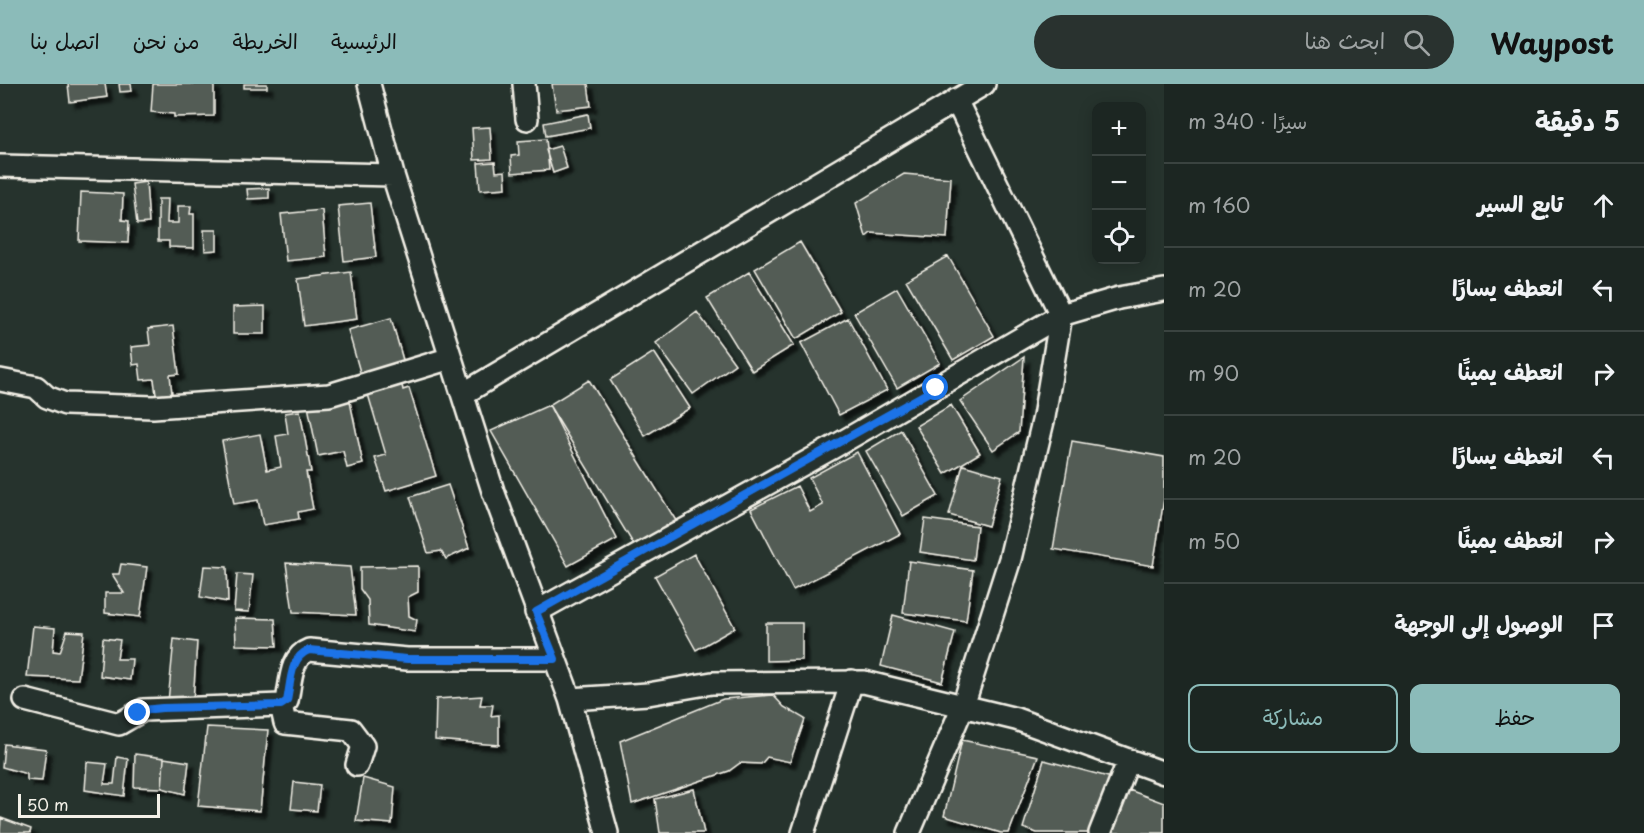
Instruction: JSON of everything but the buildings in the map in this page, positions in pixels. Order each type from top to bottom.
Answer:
[{"type":"street","points":[[369,84],[393,176],[493,491],[570,699],[607,833]]},
{"type":"street","points":[[524,84],[527,119]]},
{"type":"street","points":[[463,394],[984,84]]},
{"type":"street","points":[[909,833],[963,706],[1010,559],[1044,417],[1061,315],[956,100]]},
{"type":"street","points":[[0,166],[393,176]]},
{"type":"street","points":[[536,612],[832,448],[1061,315],[1119,298],[1164,290]]},
{"type":"street","points":[[0,380],[36,387],[47,397],[65,404],[153,407],[329,395],[451,358]]},
{"type":"street","points":[[25,700],[119,724],[143,710],[281,705],[287,701],[296,659],[300,653],[309,650],[407,659],[555,659]]},
{"type":"street","points":[[803,833],[852,681]]},
{"type":"street","points":[[570,699],[648,694],[712,683],[864,682],[1016,719],[1128,762],[1164,773]]},
{"type":"street","points":[[281,705],[285,723],[351,730],[363,746],[357,765]]},
{"type":"street","points":[[1100,833],[1128,762]]},
{"type":"route","points":[[138,713],[143,710],[162,708],[281,705],[287,701],[296,659],[300,653],[309,650],[407,659],[555,659],[536,612],[936,388]]}]
